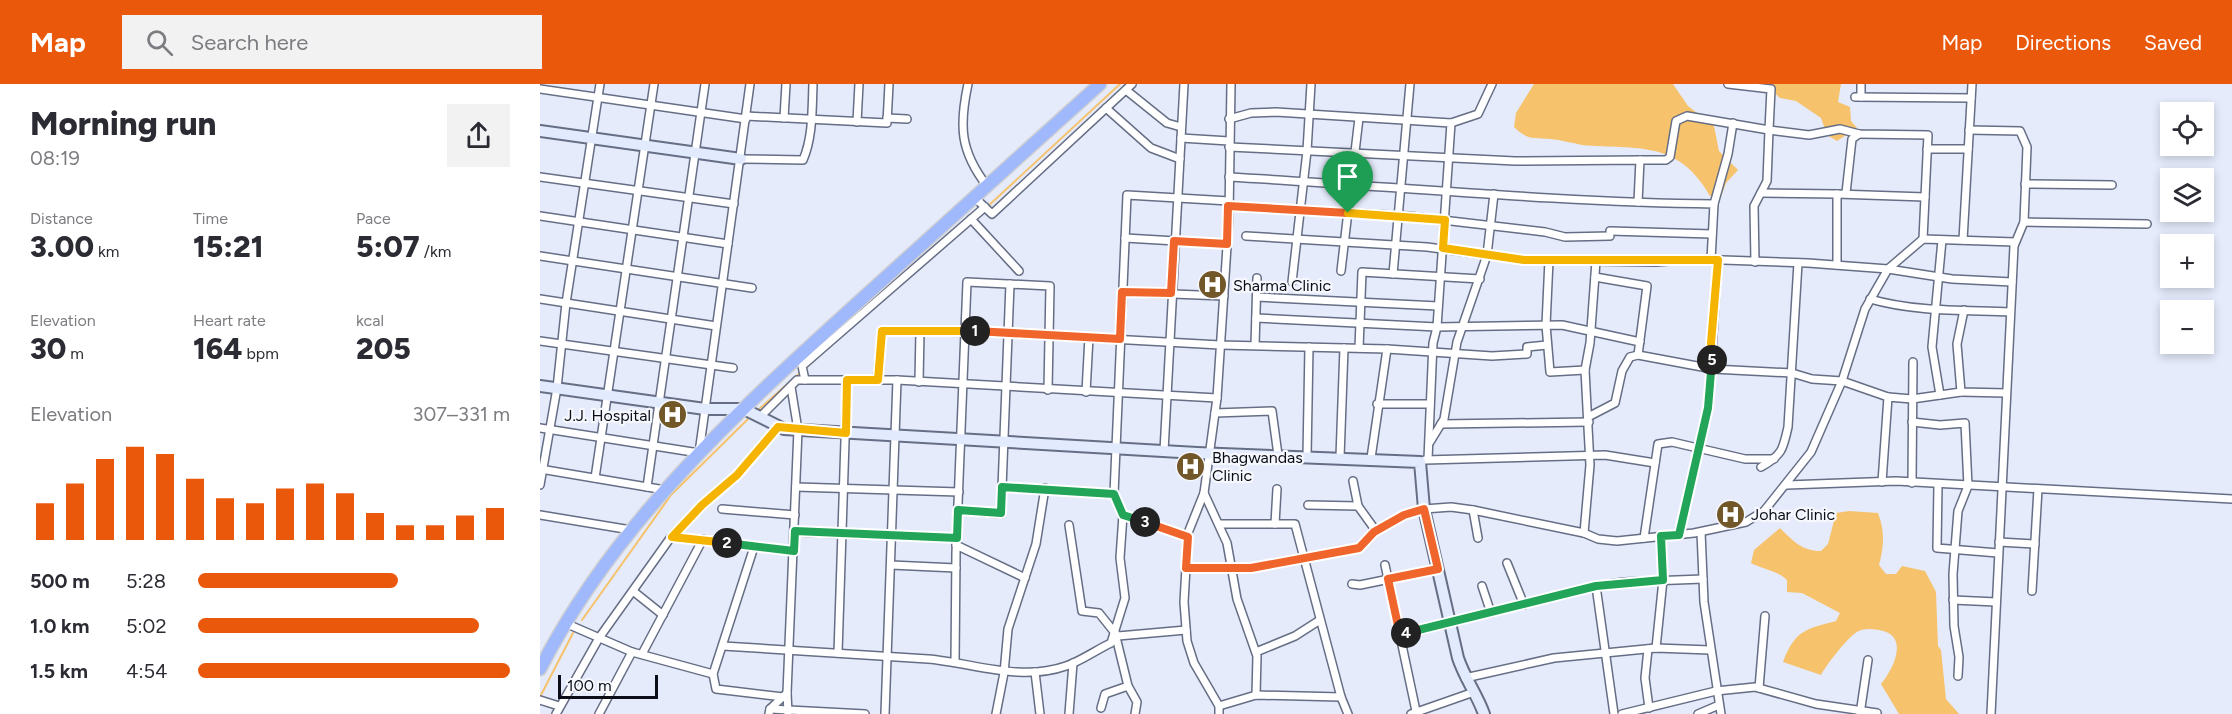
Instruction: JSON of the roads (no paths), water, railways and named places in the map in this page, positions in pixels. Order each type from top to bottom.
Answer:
[{"type":"highway","points":[[540,669],[565,623],[631,530],[699,453],[974,197],[1100,84]]},
{"type":"street","points":[[540,485],[557,388],[566,303],[600,84]]},
{"type":"street","points":[[595,478],[630,230],[654,84]]},
{"type":"street","points":[[647,487],[705,84]]},
{"type":"street","points":[[540,428],[699,453],[750,84]]},
{"type":"street","points":[[784,118],[786,84]]},
{"type":"street","points":[[540,131],[741,159],[803,160],[812,120],[813,84]]},
{"type":"street","points":[[857,122],[859,84]]},
{"type":"street","points":[[540,89],[746,118],[887,123],[889,84]]},
{"type":"street","points":[[968,84],[962,113],[964,140],[969,160],[987,186]]},
{"type":"street","points":[[974,197],[992,214],[1132,84]]},
{"type":"street","points":[[1164,451],[1184,84]]},
{"type":"street","points":[[1232,84],[1229,119],[1229,203],[1217,398],[1204,493],[1188,537],[1186,630],[1194,663],[1219,710],[1256,695],[1341,697]]},
{"type":"street","points":[[1292,282],[1307,151],[1311,84]]},
{"type":"street","points":[[1393,274],[1410,84]]},
{"type":"street","points":[[1229,119],[1251,113],[1308,114],[1451,123],[1478,114],[1492,84]]},
{"type":"street","points":[[1728,84],[1769,86],[1772,92],[1767,181],[1754,206],[1755,262]]},
{"type":"street","points":[[1861,84],[1858,97],[1971,98]]},
{"type":"street","points":[[1963,240],[1972,84]]},
{"type":"street","points":[[1126,90],[1167,123],[1181,127]]},
{"type":"street","points":[[1106,108],[1151,148],[1180,159]]},
{"type":"street","points":[[1180,138],[1307,151],[1450,156],[1515,161],[1666,160],[1670,157],[1676,121],[1687,116],[1809,135],[1840,129],[1859,134],[1928,135],[1923,239]]},
{"type":"street","points":[[887,118],[907,119]]},
{"type":"street","points":[[1341,271],[1359,118]]},
{"type":"street","points":[[1429,444],[1432,350],[1437,327],[1451,123]]},
{"type":"street","points":[[1679,535],[1708,408],[1713,369],[1711,343],[1715,260],[1712,234],[1714,204],[1728,154],[1733,123]]},
{"type":"street","points":[[1969,130],[2020,131],[2026,147],[2024,222],[2015,242],[2010,312],[1991,714]]},
{"type":"street","points":[[1845,193],[1852,139],[1859,134]]},
{"type":"street","points":[[1927,149],[1968,150]]},
{"type":"street","points":[[1638,202],[1640,160]]},
{"type":"street","points":[[540,177],[734,204]]},
{"type":"street","points":[[1229,177],[1447,190],[1538,199],[1714,204]]},
{"type":"street","points":[[2025,184],[2112,185]]},
{"type":"street","points":[[1761,193],[1845,193],[1925,197]]},
{"type":"street","points":[[1484,714],[1465,678],[1438,569],[1424,509],[1424,460],[1429,444],[1444,419],[1462,325],[1487,255],[1494,194]]},
{"type":"street","points":[[1837,194],[1837,265]]},
{"type":"street","points":[[723,646],[955,662],[1004,673],[1035,672],[1073,663],[1111,643],[1125,598],[1120,558],[1123,515],[1114,494],[1114,448],[1127,195],[1300,211],[1398,215],[1492,225],[1565,237],[1610,233],[1712,234]]},
{"type":"street","points":[[805,380],[802,366],[985,207]]},
{"type":"street","points":[[540,216],[728,244]]},
{"type":"street","points":[[971,219],[1019,271]]},
{"type":"street","points":[[2024,222],[2147,224]]},
{"type":"street","points":[[1246,236],[1297,237],[1443,248],[1487,255],[1549,260],[1715,260],[1837,265],[1888,269],[1938,278],[2012,282]]},
{"type":"street","points":[[1125,238],[1227,244]]},
{"type":"street","points":[[1186,568],[1232,569],[1359,548],[1376,531],[1404,515],[1424,509],[1450,507],[1473,510],[1584,533],[1607,540],[1679,535],[1746,522],[1764,511],[1811,452],[1842,381],[1870,300],[1888,269],[1923,239],[2015,242]]},
{"type":"street","points":[[1940,394],[1932,347],[1942,240]]},
{"type":"street","points":[[540,256],[752,288]]},
{"type":"street","points":[[1549,260],[1546,325],[1550,372],[1585,370]]},
{"type":"street","points":[[1584,533],[1590,455],[1585,370],[1591,331],[1596,261]]},
{"type":"street","points":[[1761,467],[1774,459],[1784,446],[1792,373],[1798,263]]},
{"type":"street","points":[[1359,348],[1362,272],[1480,279]]},
{"type":"street","points":[[1594,277],[1647,286],[1638,355]]},
{"type":"street","points":[[1255,345],[1257,278]]},
{"type":"street","points":[[955,662],[956,568],[967,282],[1050,286],[1048,390]]},
{"type":"street","points":[[958,510],[1001,513],[1004,388],[1010,284]]},
{"type":"street","points":[[1122,292],[1224,296]]},
{"type":"street","points":[[1257,297],[1438,306]]},
{"type":"street","points":[[540,300],[716,326]]},
{"type":"street","points":[[1870,300],[1889,305],[1935,309],[2010,312]]},
{"type":"street","points":[[1961,392],[1958,344],[1964,310]]},
{"type":"street","points":[[1256,318],[1437,327],[1462,325],[1503,328],[1546,325],[1591,331],[1640,342]]},
{"type":"street","points":[[878,380],[882,331],[1049,334],[1220,345],[1432,350],[1492,356],[1527,354],[1527,347],[1547,345]]},
{"type":"street","points":[[919,382],[920,331]]},
{"type":"street","points":[[1086,392],[1089,337]]},
{"type":"street","points":[[540,341],[733,368]]},
{"type":"street","points":[[1307,456],[1309,347]]},
{"type":"street","points":[[1340,457],[1344,348]]},
{"type":"street","points":[[1371,458],[1377,404],[1387,348]]},
{"type":"street","points":[[1441,424],[1588,419],[1615,403],[1622,370],[1630,357],[1638,355],[1713,369],[1792,373],[1812,379],[1842,381],[1888,398],[1912,399],[1961,392],[2006,393]]},
{"type":"street","points":[[1912,483],[1913,362]]},
{"type":"street","points":[[760,417],[797,380],[897,380],[1004,388],[1217,398]]},
{"type":"street","points":[[838,653],[847,380]]},
{"type":"street","points":[[885,714],[897,380]]},
{"type":"street","points":[[540,386],[705,409],[744,409],[778,427],[798,430],[1209,453],[1424,460],[1590,455],[1655,463]]},
{"type":"street","points":[[788,712],[785,695],[795,531],[798,430],[791,387]]},
{"type":"street","points":[[1882,482],[1888,398]]},
{"type":"street","points":[[1377,404],[1430,404]]},
{"type":"street","points":[[1215,413],[1272,411],[1278,455]]},
{"type":"street","points":[[1912,422],[1940,425],[1965,423],[1968,486],[1958,511],[1953,600],[1953,626],[1959,657],[1958,676]]},
{"type":"street","points":[[540,700],[557,710],[599,638],[672,537],[702,505],[737,475],[778,427]]},
{"type":"street","points":[[1644,538],[1658,444],[1664,441],[1745,459],[1774,459]]},
{"type":"street","points":[[541,469],[665,490]]},
{"type":"street","points":[[1353,481],[1358,506],[1376,531]]},
{"type":"street","points":[[1787,485],[1882,482],[2232,499]]},
{"type":"street","points":[[1938,485],[1937,548],[1998,553]]},
{"type":"street","points":[[796,487],[959,492]]},
{"type":"street","points":[[1002,487],[1114,494]]},
{"type":"street","points":[[996,714],[1004,673],[1008,629],[1036,544],[1046,488]]},
{"type":"street","points":[[1275,524],[1277,489]]},
{"type":"street","points":[[2032,591],[2038,489]]},
{"type":"street","points":[[1204,493],[1227,543],[1237,599],[1256,652],[1256,695]]},
{"type":"street","points":[[1308,505],[1358,506]]},
{"type":"street","points":[[722,510],[795,515]]},
{"type":"street","points":[[1473,510],[1478,538]]},
{"type":"street","points":[[540,515],[631,530]]},
{"type":"street","points":[[1123,515],[1188,537]]},
{"type":"street","points":[[1219,524],[1295,524],[1341,697],[1348,714]]},
{"type":"street","points":[[1069,525],[1083,611],[1099,613],[1118,636],[1186,630]]},
{"type":"street","points":[[795,531],[892,535],[957,541],[1025,578]]},
{"type":"street","points":[[1701,532],[1710,650],[1721,714]]},
{"type":"street","points":[[1656,648],[1663,580],[1661,536]]},
{"type":"street","points":[[672,537],[794,551]]},
{"type":"street","points":[[642,654],[704,539]]},
{"type":"street","points":[[1999,542],[2035,544]]},
{"type":"street","points":[[754,547],[713,674],[716,688],[785,695]]},
{"type":"street","points":[[1507,563],[1524,605]]},
{"type":"street","points":[[891,565],[956,568]]},
{"type":"street","points":[[1385,565],[1413,713],[1474,692]]},
{"type":"street","points":[[1352,584],[1360,585],[1438,569]]},
{"type":"street","points":[[1400,635],[1596,586],[1703,579]]},
{"type":"street","points":[[1482,586],[1491,613]]},
{"type":"street","points":[[1596,586],[1614,714]]},
{"type":"street","points":[[633,591],[663,615]]},
{"type":"street","points":[[1953,600],[1996,602]]},
{"type":"street","points":[[1759,688],[1765,616]]},
{"type":"street","points":[[1256,652],[1296,636],[1320,620]]},
{"type":"street","points":[[565,623],[632,652],[713,674]]},
{"type":"street","points":[[1115,633],[1128,686],[1137,702],[1136,714]]},
{"type":"street","points":[[1465,678],[1554,658],[1656,648],[1710,650]]},
{"type":"street","points":[[1648,649],[1645,678],[1649,708]]},
{"type":"street","points":[[599,714],[632,652]]},
{"type":"street","points":[[1860,713],[1868,660]]},
{"type":"street","points":[[1069,714],[1073,663]]},
{"type":"street","points":[[1035,672],[1040,714]]},
{"type":"street","points":[[1101,708],[1105,694],[1128,686]]},
{"type":"street","points":[[1622,714],[1716,691],[1759,688],[1816,704],[1860,713],[1877,713]]},
{"type":"street","points":[[770,712],[785,695]]},
{"type":"street","points":[[1698,714],[1719,705]]},
{"type":"street","points":[[770,712],[865,714]]},
{"type":"waterway","points":[[986,208],[1120,84]]},
{"type":"waterway","points":[[757,411],[820,355]]},
{"type":"waterway","points":[[582,620],[671,495],[749,418]]},
{"type":"waterway","points":[[541,695],[573,633]]},
{"type":"place","name":"Sharma Clinic","points":[[1212,285]]},
{"type":"place","name":"J.J. Hospital","points":[[672,415]]},
{"type":"place","name":"Bhagwandas Clinic","points":[[1191,466]]},
{"type":"place","name":"Johar Clinic","points":[[1730,514]]}]
